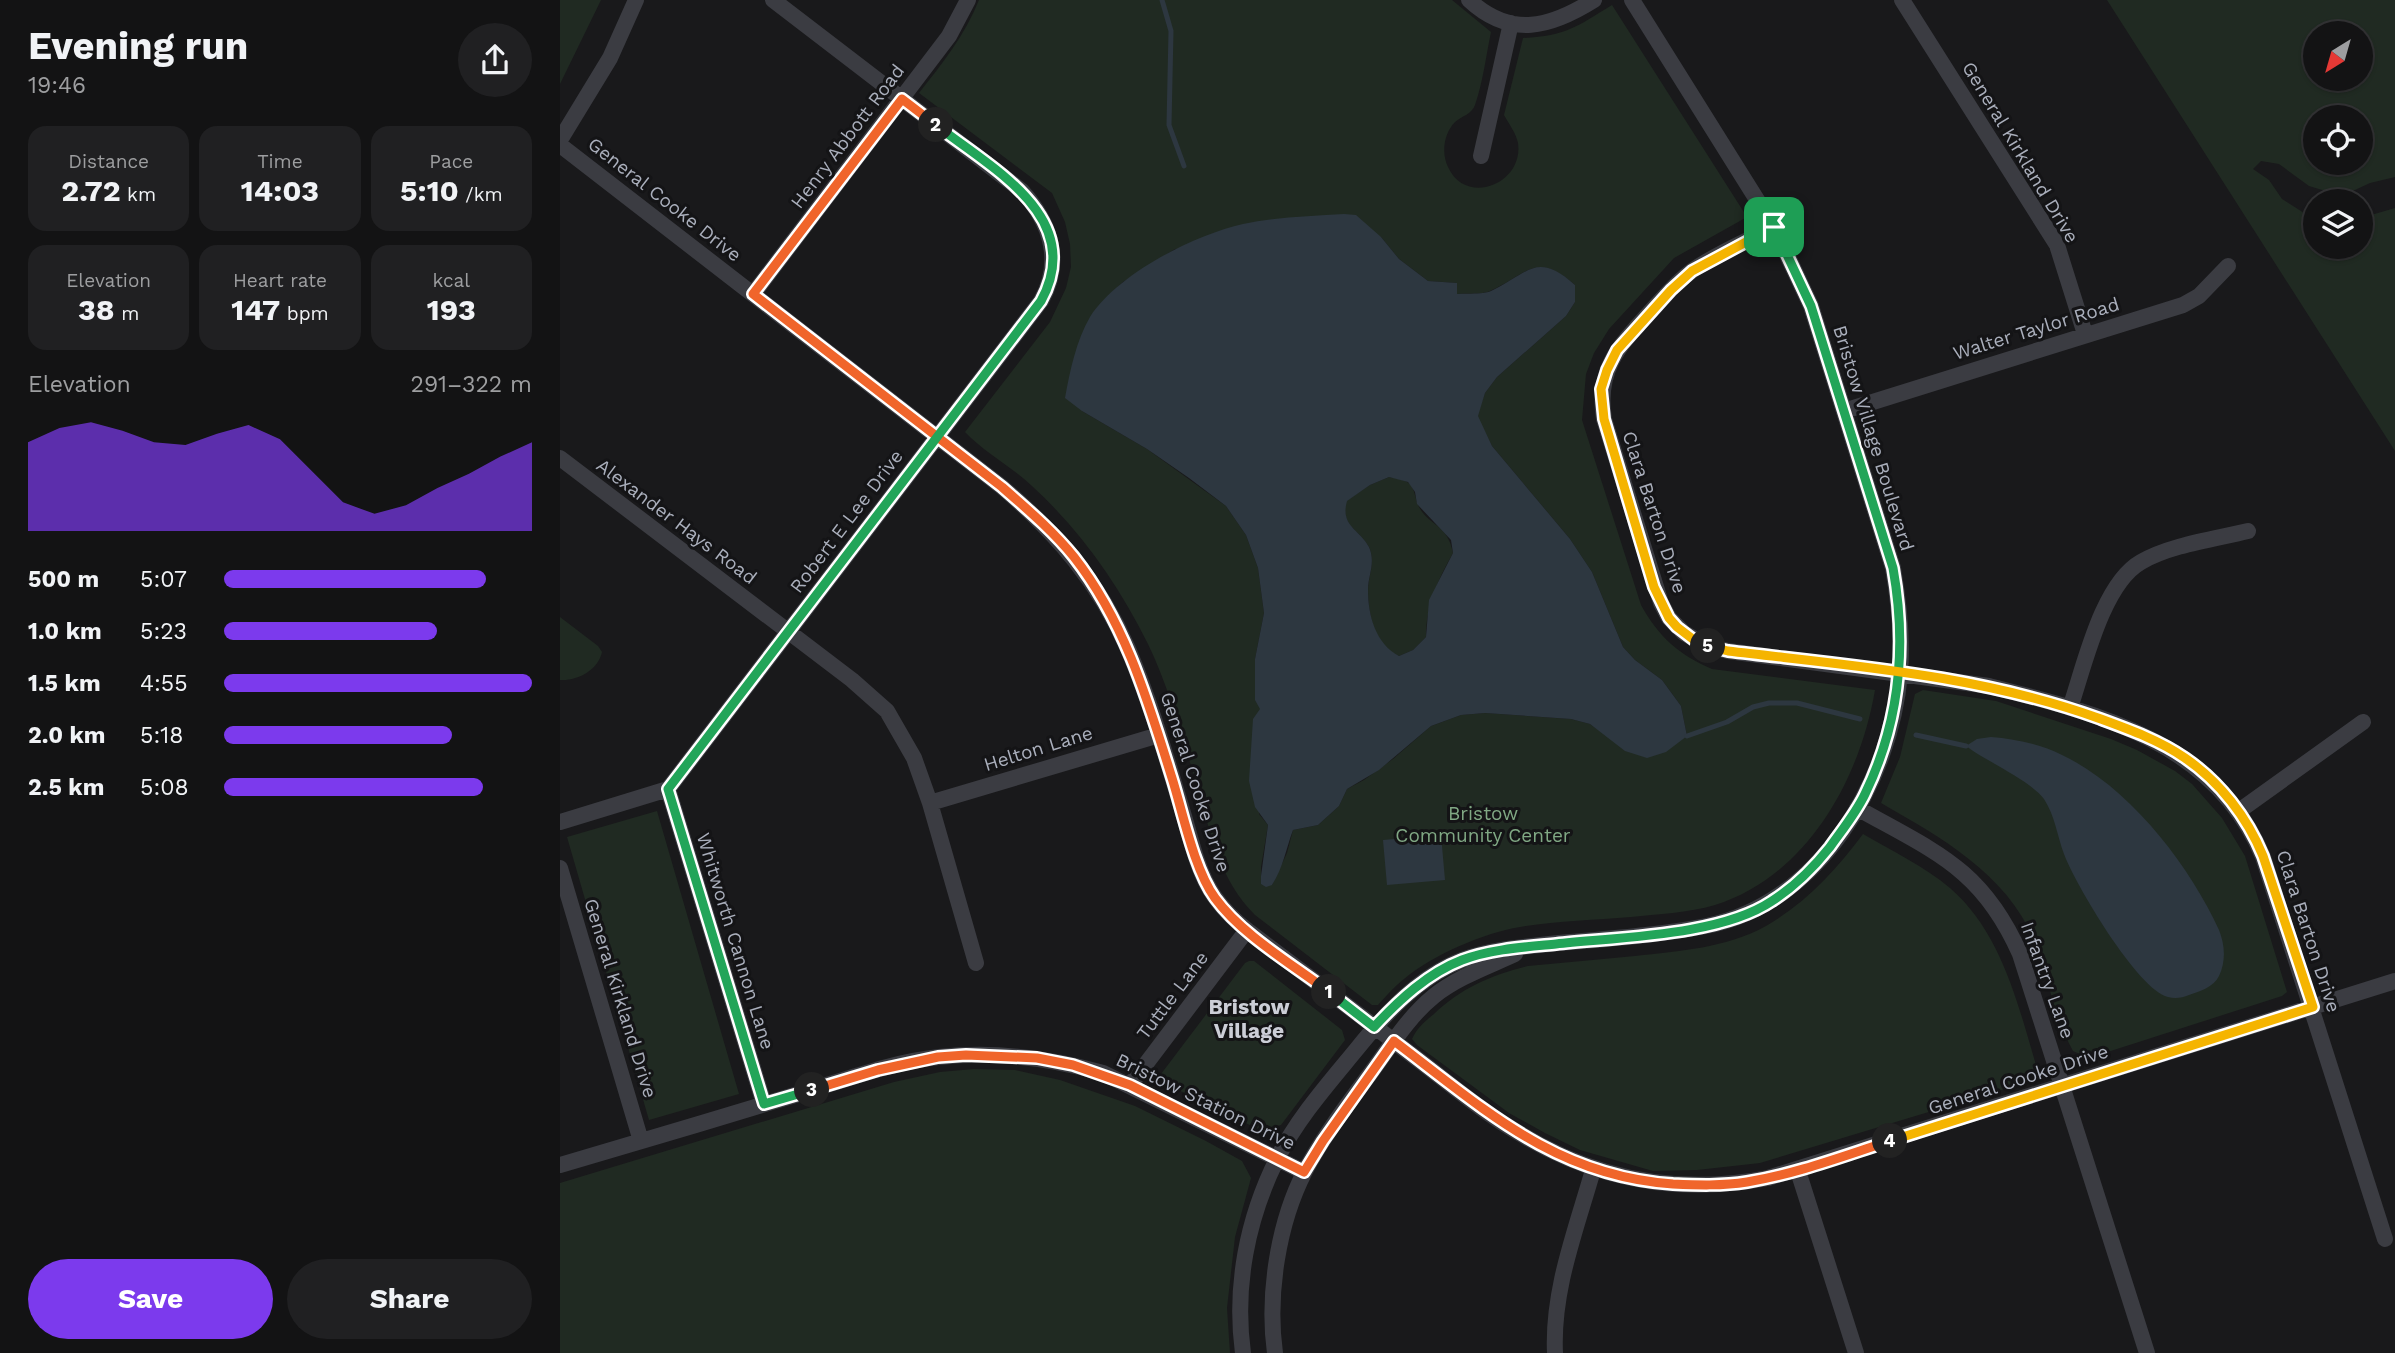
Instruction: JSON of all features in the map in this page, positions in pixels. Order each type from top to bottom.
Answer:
[{"type":"street","points":[[560,143],[610,58],[636,0]]},
{"type":"street","name":"Robert E Lee Drive","points":[[668,789],[1041,301],[1052,274],[1053,253],[1043,219],[1022,191],[773,0]]},
{"type":"street","name":"Henry Abbott Road","points":[[753,294],[902,99],[957,23],[968,0]]},
{"type":"street","points":[[1469,0],[1488,14],[1511,23],[1538,25],[1565,17],[1594,0]]},
{"type":"street","name":"Bristow Village Boulevard","points":[[1242,1353],[1240,1297],[1244,1257],[1255,1213],[1277,1158],[1323,1089],[1374,1027],[1402,999],[1437,972],[1462,960],[1533,946],[1687,930],[1728,921],[1772,902],[1812,867],[1830,846],[1857,808],[1886,746],[1900,672],[1900,605],[1893,568],[1811,306],[1774,227],[1632,0]]},
{"type":"street","name":"General Kirkland Drive","points":[[1902,0],[2057,244],[2085,334]]},
{"type":"street","points":[[1481,156],[1511,23]]},
{"type":"street","name":"General Cooke Drive","points":[[560,143],[1002,487],[1040,520],[1076,559],[1104,602],[1128,648],[1206,881],[1224,909],[1247,930],[1374,1027],[1518,1133],[1550,1151],[1593,1170],[1642,1181],[1695,1185],[1745,1182],[1798,1171],[2395,981]]},
{"type":"street","name":"Clara Barton Drive","points":[[1774,227],[1692,271],[1625,340],[1611,360],[1603,379],[1601,402],[1604,419],[1654,587],[1669,618],[1677,627],[1705,645],[1728,651],[1989,686],[2070,708],[2170,748],[2208,776],[2239,811],[2263,856],[2385,1239]]},
{"type":"street","name":"Walter Taylor Road","points":[[1844,411],[2183,305],[2199,296],[2228,266]]},
{"type":"street","name":"Alexander Hays Road","points":[[560,458],[852,680],[887,710],[905,740],[930,803],[976,964]]},
{"type":"street","points":[[2070,708],[2107,601],[2128,571],[2154,555],[2249,531]]},
{"type":"street","points":[[2239,811],[2363,722]]},
{"type":"street","name":"Helton Lane","points":[[930,803],[1159,735]]},
{"type":"street","points":[[560,822],[668,789]]},
{"type":"street","name":"Whitworth Cannon Lane","points":[[668,789],[764,1104]]},
{"type":"street","name":"Infantry Lane","points":[[1857,808],[1954,864],[1979,886],[1997,909],[2020,954],[2147,1353]]},
{"type":"street","name":"General Kirkland Drive","points":[[560,868],[641,1141]]},
{"type":"street","name":"Tuttle Lane","points":[[1130,1085],[1247,930]]},
{"type":"street","name":"Bristow Village Boulevard","points":[[1275,1353],[1272,1328],[1278,1262],[1288,1215],[1304,1172],[1335,1123],[1418,1011],[1448,986],[1533,946]]},
{"type":"street","name":"Bristow Station Drive","points":[[560,1166],[878,1070],[938,1057],[966,1055],[1037,1058],[1073,1065],[1130,1085],[1304,1172]]},
{"type":"street","points":[[1555,1353],[1555,1315],[1561,1282],[1593,1170]]},
{"type":"street","points":[[1798,1171],[1856,1353]]},
{"type":"green space","points":[[560,0],[601,0],[560,84]]},
{"type":"green space","name":"Bristow Community Center","points":[[979,0],[1452,0],[1491,32],[1475,105],[1472,111],[1451,127],[1444,150],[1448,167],[1456,179],[1467,186],[1480,188],[1503,179],[1512,170],[1517,157],[1517,139],[1504,115],[1523,38],[1550,35],[1570,29],[1612,5],[1747,217],[1674,258],[1609,329],[1594,353],[1586,374],[1582,420],[1641,605],[1670,643],[1712,669],[1875,690],[1857,757],[1842,789],[1824,820],[1802,848],[1777,872],[1748,891],[1715,905],[1694,910],[1534,925],[1475,940],[1416,970],[1378,1005],[1372,1005],[1255,915],[1243,902],[1219,857],[1163,679],[1124,600],[1097,559],[1050,503],[965,432],[1050,322],[1066,288],[1071,267],[1065,222],[1052,193],[919,93],[952,49]],"holes":[[[1381,237],[1399,259],[1428,281],[1456,283],[1457,294],[1486,292],[1540,267],[1550,269],[1575,285],[1575,302],[1566,316],[1497,377],[1485,393],[1477,416],[1492,446],[1570,539],[1592,572],[1623,647],[1635,660],[1662,680],[1681,706],[1687,736],[1607,736],[1590,724],[1571,719],[1485,713],[1461,715],[1431,726],[1393,759],[1347,789],[1339,806],[1318,825],[1293,830],[1287,853],[1272,885],[1261,884],[1268,825],[1259,814],[1261,709],[1255,659],[1264,613],[1258,568],[1246,535],[1226,506],[1147,449],[1082,411],[1103,301],[1123,282],[1175,249]]]},
{"type":"green space","points":[[2107,0],[2395,0],[2395,177],[2357,189],[2319,189],[2309,186],[2279,164],[2261,161],[2253,169],[2269,180],[2282,199],[2303,212],[2303,259],[2373,259],[2373,214],[2395,208],[2395,451]]},
{"type":"green space","points":[[1389,477],[1410,484],[1422,512],[1447,536],[1453,553],[1434,593],[1428,614],[1426,637],[1413,650],[1399,656],[1385,648],[1374,629],[1368,598],[1371,553],[1365,541],[1348,522],[1345,509],[1346,501],[1370,485]]},
{"type":"green space","points":[[560,617],[602,652],[592,669],[567,680],[560,680]]},
{"type":"green space","points":[[1923,690],[1996,701],[2111,739],[2175,771],[2192,784],[2222,818],[2245,856],[2287,992],[2282,996],[2092,1057],[2073,1051],[2061,1024],[2034,940],[2007,895],[1969,859],[1926,829],[1881,803],[1900,757],[1915,694]]},
{"type":"green space","points":[[657,811],[739,1094],[649,1120],[567,837]]},
{"type":"green space","points":[[1863,834],[1940,880],[1968,906],[1982,926],[2005,970],[2036,1065],[2034,1075],[2028,1082],[1760,1163],[1697,1170],[1653,1171],[1580,1150],[1545,1133],[1509,1113],[1412,1039],[1424,1022],[1455,997],[1490,978],[1515,970],[1528,966],[1686,950],[1719,944],[1751,933],[1781,917],[1807,896],[1831,873]]},
{"type":"green space","points":[[1249,961],[1254,961],[1342,1030],[1345,1040],[1281,1125],[1260,1130],[1164,1083],[1161,1074]]},
{"type":"green space","points":[[1015,1070],[1060,1080],[1135,1106],[1242,1161],[1251,1178],[1235,1237],[1227,1308],[1230,1353],[560,1353],[560,1183],[894,1082],[940,1072]]},
{"type":"shaded area","points":[[1356,215],[1381,237],[1399,259],[1428,281],[1457,283],[1457,294],[1491,291],[1532,268],[1541,267],[1551,269],[1575,285],[1575,302],[1566,316],[1497,377],[1485,393],[1478,416],[1492,446],[1570,539],[1592,572],[1623,647],[1635,660],[1662,680],[1681,706],[1687,736],[1666,752],[1647,758],[1625,751],[1590,724],[1571,719],[1485,713],[1461,715],[1431,726],[1379,770],[1347,789],[1339,806],[1318,825],[1293,830],[1279,872],[1272,885],[1266,887],[1261,884],[1261,876],[1268,825],[1255,807],[1249,781],[1253,719],[1260,709],[1255,700],[1255,659],[1264,613],[1258,568],[1246,535],[1226,506],[1147,449],[1065,398],[1077,346],[1090,317],[1118,286],[1158,258],[1202,237],[1243,224]],"holes":[[[1389,477],[1408,482],[1415,492],[1417,504],[1451,540],[1453,553],[1429,600],[1426,637],[1413,650],[1399,656],[1384,644],[1375,628],[1368,600],[1371,553],[1365,541],[1348,522],[1346,509],[1347,501],[1370,485]]]},
{"type":"shaded area","points":[[1991,737],[2019,741],[2062,755],[2110,786],[2154,829],[2191,879],[2219,930],[2224,959],[2214,983],[2198,992],[2173,998],[2155,990],[2141,976],[2109,934],[2070,868],[2044,799],[2029,785],[1966,746],[1977,739]]},
{"type":"shaded area","points":[[1441,835],[1445,880],[1387,885],[1383,840]]},
{"type":"waterway","points":[[1162,0],[1171,31],[1169,125],[1184,166]]},
{"type":"waterway","points":[[1687,736],[1727,722],[1753,707],[1769,703],[1797,703],[1860,719]]},
{"type":"waterway","points":[[1916,735],[1966,746]]},
{"type":"district","name":"Bristow Village","points":[[1249,1019]]},
{"type":"route","points":[[1774,227],[1707,262],[1682,279],[1617,350],[1603,379],[1601,402],[1604,419],[1654,587],[1669,618],[1694,640],[1716,648],[1900,672],[1989,686],[2070,708],[2170,748],[2197,766],[2218,785],[2254,835],[2313,1007],[1798,1171],[1722,1185],[1642,1181],[1593,1170],[1550,1151],[1496,1119],[1394,1041],[1304,1172],[1103,1073],[1037,1058],[966,1055],[938,1057],[878,1070],[764,1104],[668,789],[937,437],[1041,301],[1054,264],[1048,229],[1037,208],[1022,191],[902,99],[753,294],[937,437],[1002,487],[1040,520],[1076,559],[1104,602],[1128,648],[1159,735],[1200,867],[1214,896],[1235,921],[1374,1027],[1421,984],[1437,972],[1462,960],[1533,946],[1709,926],[1772,902],[1825,853],[1857,808],[1875,774],[1886,746],[1900,672],[1900,605],[1893,568],[1811,306],[1774,227]]}]
